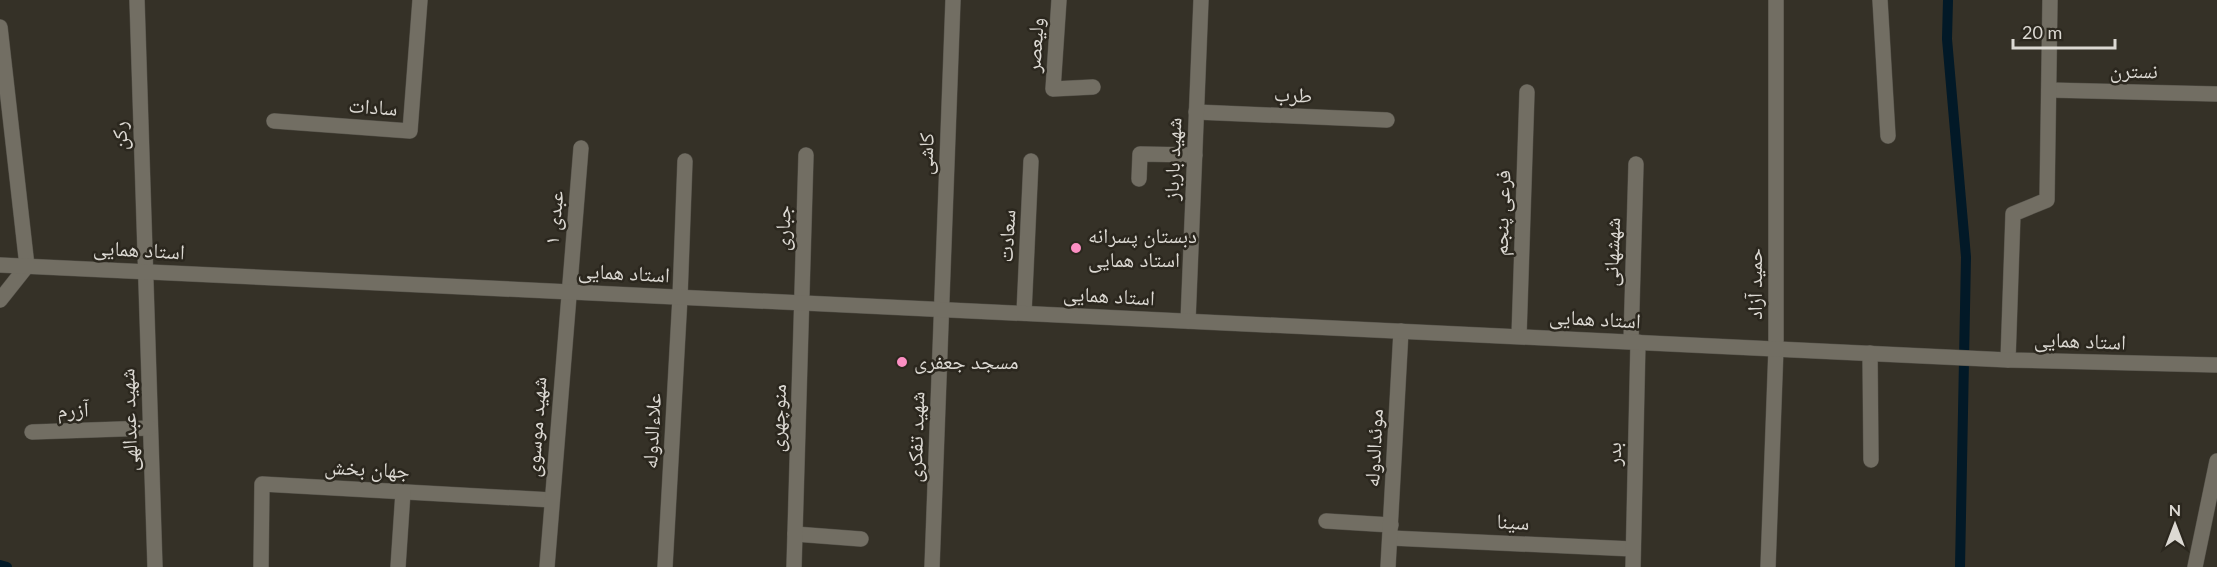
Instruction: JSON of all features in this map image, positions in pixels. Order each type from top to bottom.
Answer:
[{"type":"street","name":"رکن","points":[[137,0],[146,271]]},
{"type":"street","name":"سادات","points":[[274,122],[410,130],[420,0]]},
{"type":"street","name":"کاشی","points":[[942,309],[953,0]]},
{"type":"street","name":"ولیعصر","points":[[1059,0],[1053,89],[1093,87]]},
{"type":"street","name":"شهید بارباز","points":[[1188,321],[1201,0]]},
{"type":"street","name":"حمید آزاد","points":[[1768,567],[1776,348],[1776,0]]},
{"type":"street","points":[[1880,0],[1888,136]]},
{"type":"street","points":[[2008,360],[2013,214],[2047,200],[2050,0]]},
{"type":"street","points":[[0,27],[27,266],[0,300]]},
{"type":"street","name":"نسترن","points":[[2049,90],[2217,94]]},
{"type":"street","name":"فرعی پنجم","points":[[1519,336],[1527,92]]},
{"type":"street","name":"طرب","points":[[1196,112],[1387,120]]},
{"type":"street","name":"عبدی ۱","points":[[568,291],[581,148]]},
{"type":"street","points":[[1138,179],[1140,154],[1194,155]]},
{"type":"street","name":"جباری","points":[[802,302],[806,155]]},
{"type":"street","name":"سعادت","points":[[1024,313],[1031,160]]},
{"type":"street","name":"علاءالدوله","points":[[665,567],[685,161]]},
{"type":"street","name":"شهشهانی","points":[[1634,342],[1636,164]]},
{"type":"street","name":"استاد همایی","points":[[0,265],[2008,360],[2217,365]]},
{"type":"street","name":"شهید عبدالهی","points":[[146,271],[155,567]]},
{"type":"street","name":"شهید موسوی","points":[[547,567],[568,291]]},
{"type":"street","name":"منوچهری","points":[[794,567],[802,302]]},
{"type":"street","name":"شهید تفکری","points":[[932,567],[942,309]]},
{"type":"street","name":"موئدالدوله","points":[[1388,567],[1401,331]]},
{"type":"street","name":"بدر","points":[[1633,567],[1634,342]]},
{"type":"street","points":[[1870,353],[1871,460]]},
{"type":"street","name":"آزرم","points":[[32,432],[150,428]]},
{"type":"street","points":[[2195,567],[2216,471]]},
{"type":"street","name":"جهان بخش","points":[[261,567],[262,484],[552,500]]},
{"type":"street","points":[[398,567],[403,492]]},
{"type":"street","name":"سینا","points":[[1326,521],[1391,531],[1633,549]]},
{"type":"street","points":[[795,534],[861,539]]},
{"type":"waterway","points":[[1948,0],[1947,39],[1966,257],[1960,567]]},
{"type":"waterway","points":[[0,565],[7,567]]},
{"type":"place","name":"دبستان پسرانه استاد همایی","points":[[1076,248]]},
{"type":"place","name":"مسجد جعفری","points":[[902,362]]}]
